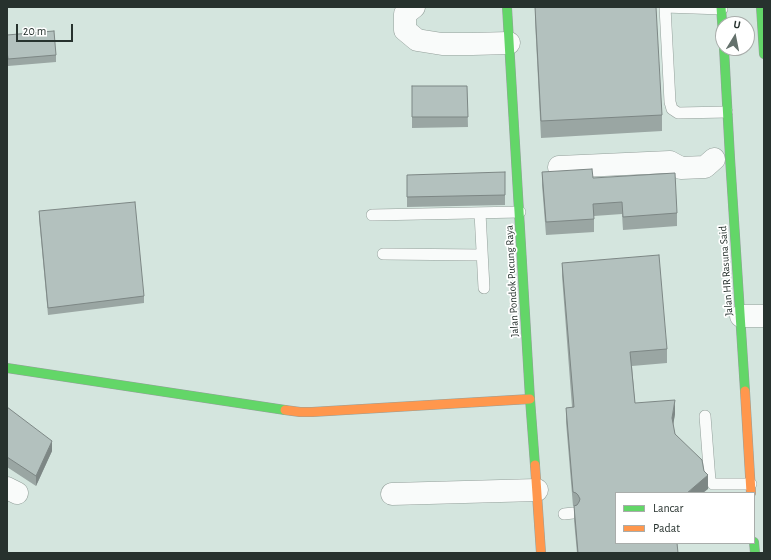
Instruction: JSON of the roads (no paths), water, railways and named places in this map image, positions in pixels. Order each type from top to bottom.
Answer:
[{"type":"street","points":[[414,7],[405,14],[405,30],[417,40],[442,44],[509,43]]},
{"type":"street","name":"Jalan Pondok Pucung Raya","points":[[507,7],[530,399],[541,553]]},
{"type":"street","points":[[761,7],[764,54]]},
{"type":"street","name":"Jalan HR Rasuna Said","points":[[724,56],[727,112],[722,158],[741,316],[751,489]]},
{"type":"street","points":[[559,167],[670,162],[680,156],[703,154],[722,158]]},
{"type":"street","points":[[741,316],[764,316]]},
{"type":"street","points":[[7,368],[300,412],[530,399]]},
{"type":"street","points":[[392,494],[537,490]]},
{"type":"lane","points":[[722,8],[661,7],[670,102],[672,109],[678,113],[727,112]]},
{"type":"lane","points":[[372,214],[520,212]]},
{"type":"lane","points":[[480,213],[484,288]]},
{"type":"lane","points":[[383,254],[482,255]]},
{"type":"lane","points":[[705,416],[711,482],[751,489]]}]
